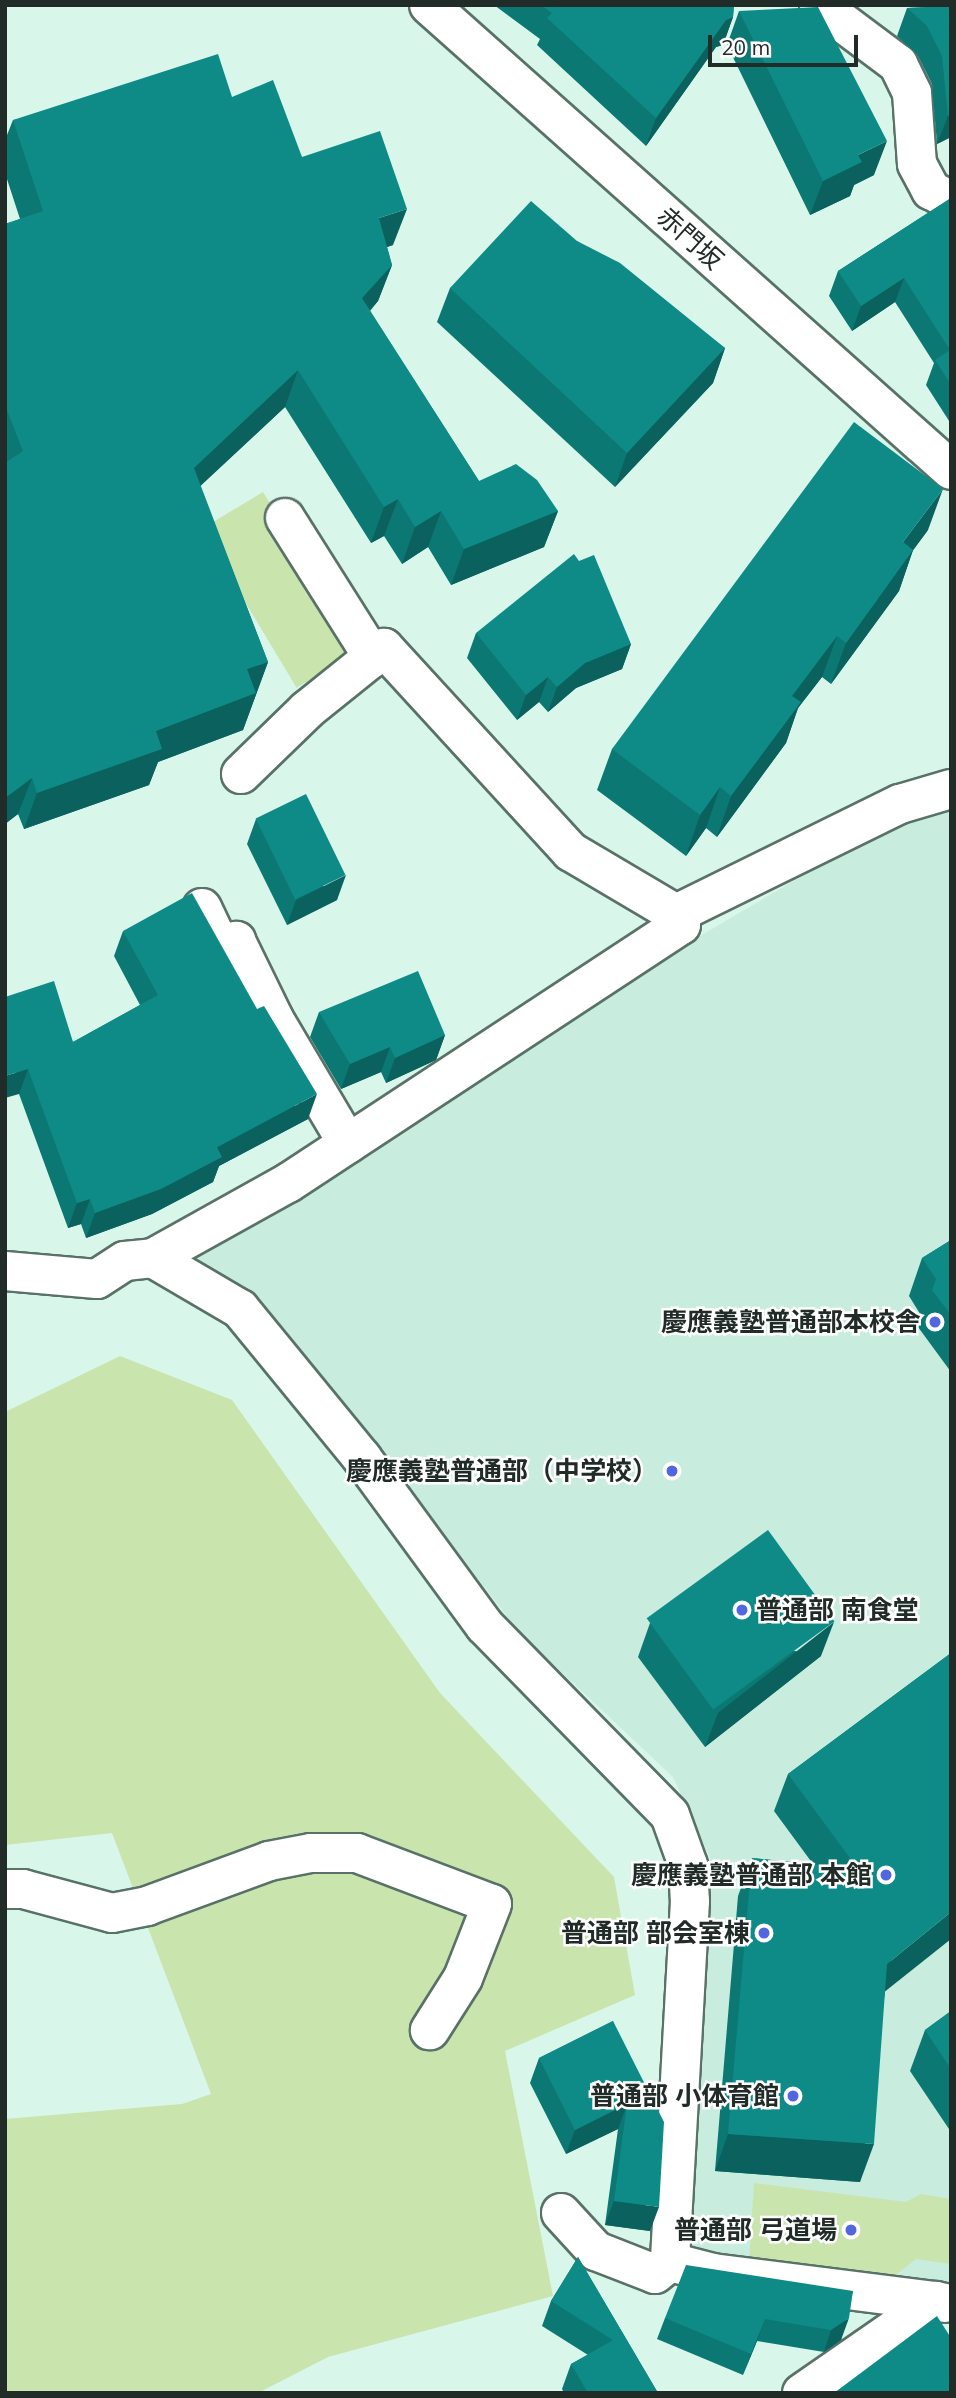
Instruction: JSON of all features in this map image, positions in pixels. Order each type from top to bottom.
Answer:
[{"type":"street","name":"赤門坂","points":[[429,5],[951,470]]},
{"type":"street","points":[[820,5],[898,64],[912,93],[917,164],[931,190],[951,201]]},
{"type":"street","points":[[285,519],[373,657]]},
{"type":"street","points":[[5,1271],[97,1279],[125,1261],[153,1258],[348,1144],[681,925],[676,914],[571,852],[402,663],[384,648],[241,774]]},
{"type":"street","points":[[676,914],[900,804],[951,789]]},
{"type":"street","points":[[202,908],[221,948],[236,941],[274,1019],[348,1144]]},
{"type":"street","points":[[153,1258],[240,1308],[362,1458],[485,1626],[670,1815],[688,1865],[690,1901],[670,2262],[655,2274],[596,2251],[561,2213]]},
{"type":"street","points":[[5,1889],[23,1889],[112,1913],[147,1906],[268,1861],[311,1853],[357,1853],[492,1904],[463,1978],[430,2030]]},
{"type":"street","points":[[670,2262],[713,2273],[943,2303]]},
{"type":"street","points":[[802,2393],[943,2303]]},
{"type":"shaded area","name":"慶應義塾普通部（中学校）","points":[[951,806],[951,2305],[747,2277],[686,2244],[710,1858],[673,1777],[521,1634],[266,1307],[178,1245],[275,1214],[700,936],[889,825]]},
{"type":"green space","points":[[263,492],[358,651],[297,688],[201,529]]},
{"type":"green space","points":[[120,1356],[232,1400],[440,1693],[614,1877],[635,1995],[505,2051],[553,2296],[328,2357],[258,2393],[5,2393],[5,2119],[182,2104],[211,2094],[112,1833],[5,1845],[5,1412]]},
{"type":"green space","name":"普通部 弓道場","points":[[754,2183],[906,2202],[921,2194],[951,2199],[951,2264],[916,2259],[884,2284],[749,2264]]},
{"type":"building","points":[[541,5],[734,5],[733,17],[726,20],[656,118],[547,18],[552,13]]},
{"type":"building","points":[[951,6],[951,114],[948,116],[942,56],[927,26],[907,8]]},
{"type":"building","points":[[818,7],[887,141],[858,155],[862,162],[823,181],[739,11]]},
{"type":"building","points":[[218,54],[232,97],[273,80],[302,157],[380,131],[407,209],[379,218],[392,265],[362,298],[479,481],[516,464],[537,480],[558,511],[464,549],[441,511],[415,527],[398,499],[384,507],[298,370],[194,468],[268,662],[247,669],[256,693],[156,731],[162,749],[37,793],[32,778],[5,798],[5,463],[23,451],[5,405],[5,224],[43,211],[13,120]]},
{"type":"building","points":[[951,198],[951,385],[935,360],[950,350],[904,278],[861,306],[838,271]]},
{"type":"building","points":[[531,201],[577,241],[620,263],[725,348],[627,453],[450,288]]},
{"type":"building","points":[[854,422],[943,489],[903,542],[913,550],[846,643],[837,636],[792,696],[801,702],[731,796],[720,787],[700,815],[612,749]]},
{"type":"building","points":[[574,554],[579,561],[594,555],[631,644],[585,663],[557,687],[548,677],[526,695],[476,633]]},
{"type":"building","points":[[306,794],[345,875],[295,899],[256,819]]},
{"type":"building","points":[[192,893],[257,1009],[264,1006],[317,1094],[217,1147],[222,1157],[161,1189],[95,1213],[90,1199],[77,1203],[28,1069],[5,1076],[5,997],[54,981],[73,1042],[158,995],[123,931]]},
{"type":"building","points":[[418,971],[445,1035],[395,1058],[390,1047],[350,1064],[319,1012]]},
{"type":"building","points":[[951,1240],[951,1315],[932,1290],[936,1279],[922,1258]]},
{"type":"building","name":"普通部 南食堂","points":[[768,1530],[834,1621],[713,1710],[647,1618]]},
{"type":"building","points":[[951,1653],[951,1912],[887,1964],[874,2144],[728,2134],[752,1858],[858,1869],[788,1774]]},
{"type":"building","points":[[951,2011],[951,2069],[925,2030]]},
{"type":"building","points":[[613,2021],[664,2122],[659,2207],[614,2201],[627,2104],[575,2130],[539,2058]]},
{"type":"building","points":[[578,2257],[658,2393],[588,2393],[571,2364],[613,2340],[551,2301]]},
{"type":"building","points":[[686,2265],[853,2291],[849,2318],[831,2330],[765,2319],[751,2354],[665,2318]]},
{"type":"building","points":[[937,2316],[951,2338],[951,2393],[834,2393]]},
{"type":"place","name":"慶應義塾普通部本校舎","points":[[935,1322]]},
{"type":"place","name":"慶應義塾普通部（中学校）","points":[[672,1471]]},
{"type":"place","name":"普通部 南食堂","points":[[742,1610]]},
{"type":"place","name":"慶應義塾普通部 本館","points":[[886,1875]]},
{"type":"place","name":"普通部 部会室棟","points":[[764,1933]]},
{"type":"place","name":"普通部 小体育館","points":[[793,2096]]},
{"type":"place","name":"普通部 弓道場","points":[[851,2230]]}]
